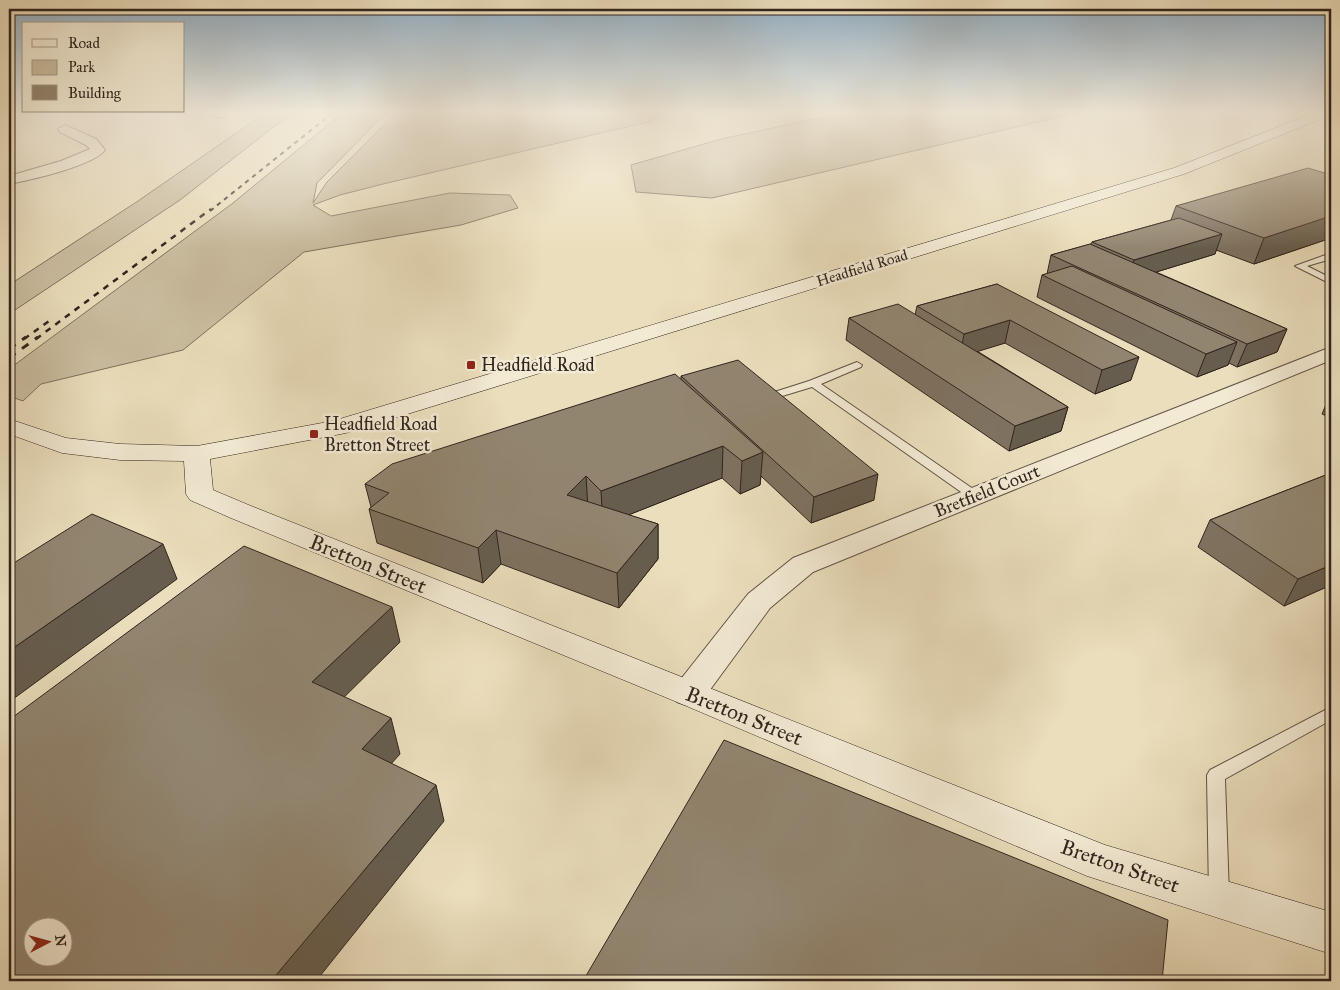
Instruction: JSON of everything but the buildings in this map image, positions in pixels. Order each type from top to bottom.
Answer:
[{"type":"street","points":[[9,180],[86,157]]},
{"type":"street","name":"Headfield Road","points":[[9,426],[62,444],[120,452],[197,454],[337,428],[1179,171],[1214,157]]},
{"type":"street","name":"Bretfield Court","points":[[689,693],[759,601],[803,566],[1331,353]]},
{"type":"street","name":"Bretton Street","points":[[197,454],[200,494],[241,512],[689,693],[1102,863],[1331,933]]},
{"type":"lane","points":[[1331,256],[1299,266],[1331,281]]},
{"type":"lane","points":[[769,397],[813,384],[857,365]]},
{"type":"lane","points":[[813,384],[975,496]]},
{"type":"lane","points":[[1219,899],[1216,774],[1331,713]]},
{"type":"green space","points":[[201,157],[235,157],[180,200],[9,314],[9,285]]},
{"type":"green space","points":[[289,157],[342,157],[317,183],[313,203],[327,182],[352,157],[498,157],[340,195],[313,205],[331,216],[450,193],[510,195],[518,208],[461,225],[304,252],[183,350],[41,384],[23,401],[9,396],[9,369],[233,203]]},
{"type":"green space","points":[[658,157],[887,157],[712,198],[636,192],[631,165]]},
{"type":"railway","points":[[210,211],[277,157]]},
{"type":"railway","points":[[36,339],[211,209]]},
{"type":"railway","points":[[24,339],[52,319]]},
{"type":"railway","points":[[9,349],[26,337]]},
{"type":"railway","points":[[9,358],[38,337]]},
{"type":"place","name":"Headfield Road","points":[[471,365]]},
{"type":"place","name":"Headfield Road Bretton Street","points":[[314,434]]}]
